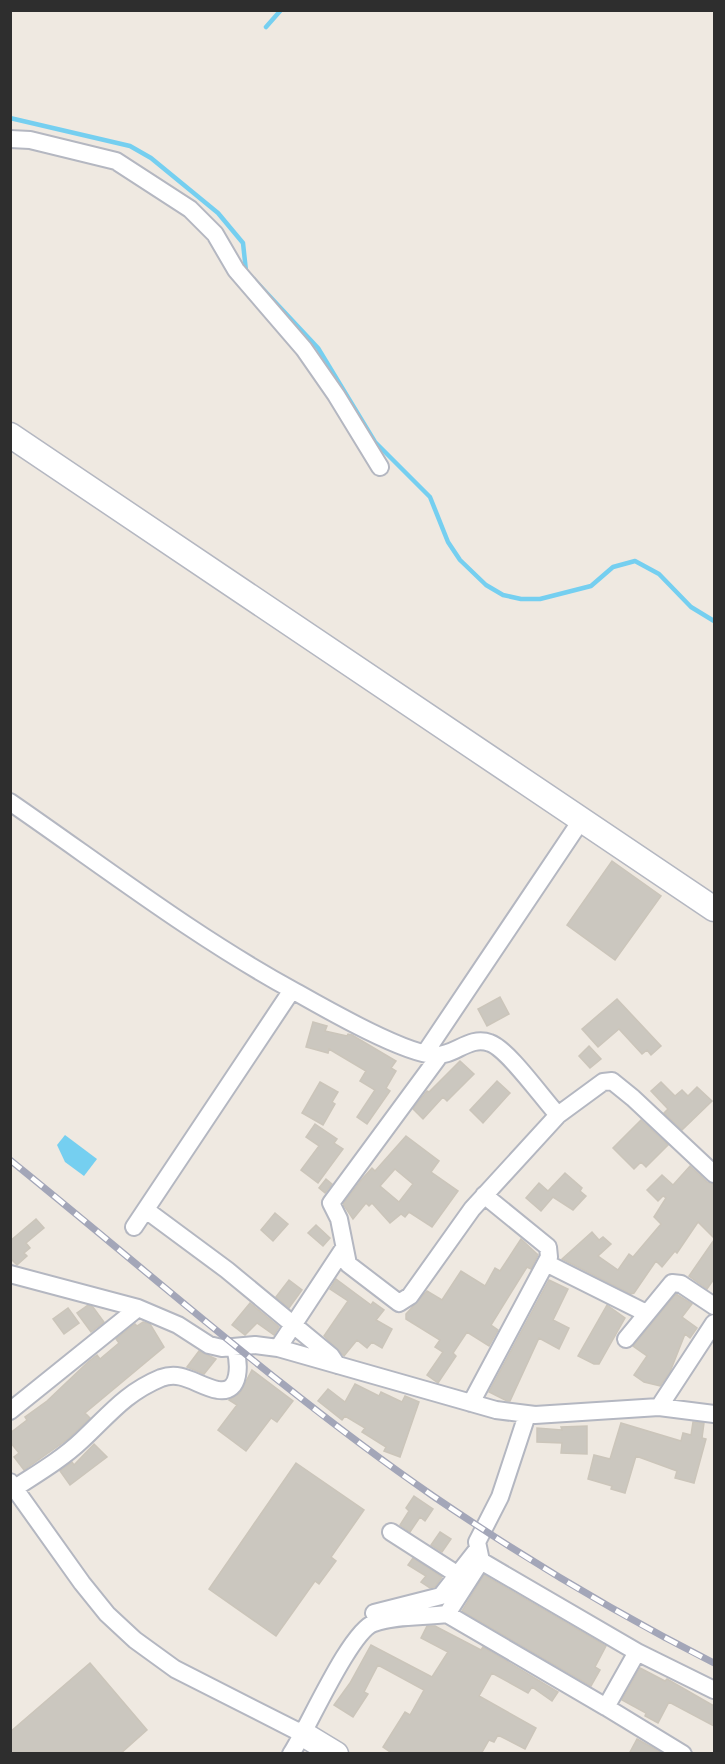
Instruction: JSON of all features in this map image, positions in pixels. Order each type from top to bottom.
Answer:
[{"type":"street","points":[[10,139],[30,140],[116,161],[190,209],[215,234],[236,270],[304,350],[336,395],[380,467]]},
{"type":"street","points":[[10,435],[714,909]]},
{"type":"street","points":[[10,802],[197,930],[292,990],[395,1042],[432,1054],[475,1041],[489,1043],[509,1058],[558,1115]]},
{"type":"street","points":[[582,819],[432,1054],[334,1198],[332,1203],[339,1219],[344,1248],[353,1269],[399,1303],[405,1301],[484,1195],[558,1115],[603,1082],[612,1081],[633,1098],[714,1174]]},
{"type":"street","points":[[134,1227],[292,990]]},
{"type":"street","points":[[471,1403],[549,1257],[548,1247],[484,1195]]},
{"type":"street","points":[[146,1210],[227,1270],[294,1324],[331,1356],[338,1366]]},
{"type":"street","points":[[278,1348],[344,1248]]},
{"type":"street","points":[[546,1263],[646,1313]]},
{"type":"street","points":[[10,1274],[138,1308],[178,1324],[209,1345],[235,1348],[255,1345],[278,1348],[471,1403],[526,1415],[659,1407],[714,1414]]},
{"type":"street","points":[[626,1339],[672,1282],[681,1284],[714,1306]]},
{"type":"street","points":[[10,1411],[138,1308]]},
{"type":"street","points":[[659,1407],[714,1323]]},
{"type":"street","points":[[235,1348],[239,1368],[236,1381],[230,1387],[218,1390],[179,1376],[168,1376],[140,1386],[52,1464],[13,1485],[88,1591],[135,1640],[175,1669],[297,1744],[336,1754]]},
{"type":"street","points":[[447,1614],[479,1556],[477,1542],[507,1478],[526,1415]]},
{"type":"street","points":[[391,1532],[458,1575]]},
{"type":"street","points":[[333,1679],[332,1664],[355,1625],[378,1612],[436,1599],[445,1594],[458,1575],[479,1556]]},
{"type":"street","points":[[479,1556],[637,1652],[714,1690]]},
{"type":"street","points":[[297,1744],[351,1646],[368,1626],[374,1622],[447,1614],[683,1754]]},
{"type":"street","points":[[606,1707],[637,1652]]},
{"type":"water","points":[[65,1135],[97,1159],[84,1176],[65,1162],[57,1145]]},
{"type":"building","points":[[612,861],[661,896],[615,960],[567,925]]},
{"type":"building","points":[[500,997],[509,1014],[487,1026],[478,1009]]},
{"type":"building","points":[[617,999],[661,1046],[651,1055],[647,1050],[642,1054],[619,1029],[598,1047],[582,1029]]},
{"type":"building","points":[[313,1022],[327,1026],[325,1031],[352,1035],[396,1061],[391,1068],[396,1071],[386,1088],[390,1091],[367,1124],[357,1117],[375,1090],[360,1081],[366,1071],[329,1049],[328,1053],[306,1047]]},
{"type":"building","points":[[589,1046],[601,1059],[590,1068],[579,1056]]},
{"type":"building","points":[[460,1061],[474,1074],[447,1101],[443,1097],[423,1119],[413,1109],[427,1091],[429,1092]]},
{"type":"building","points":[[497,1081],[510,1093],[483,1123],[470,1110]]},
{"type":"building","points":[[320,1082],[338,1092],[332,1102],[335,1104],[323,1125],[302,1113]]},
{"type":"building","points":[[661,1082],[675,1096],[682,1090],[688,1096],[697,1087],[712,1101],[682,1130],[664,1113],[668,1109],[651,1091]]},
{"type":"building","points":[[641,1120],[668,1145],[646,1167],[641,1162],[634,1169],[613,1148]]},
{"type":"building","points":[[315,1124],[337,1139],[334,1143],[343,1149],[318,1183],[301,1170],[319,1146],[306,1137]]},
{"type":"building","points":[[406,1136],[439,1161],[431,1172],[458,1191],[432,1227],[409,1212],[405,1217],[401,1214],[390,1223],[372,1203],[369,1206],[366,1203],[353,1219],[343,1204],[372,1168],[375,1171]],"holes":[[[395,1169],[413,1184],[399,1202],[380,1186]]]},
{"type":"building","points":[[690,1166],[707,1182],[714,1184],[714,1238],[698,1222],[677,1253],[675,1251],[662,1267],[656,1261],[631,1294],[562,1259],[592,1232],[599,1240],[603,1237],[611,1244],[598,1256],[618,1270],[629,1254],[633,1257],[661,1224],[654,1217],[666,1198],[663,1196],[658,1201],[647,1190],[662,1175],[673,1185]]},
{"type":"building","points":[[565,1173],[582,1188],[580,1191],[586,1196],[573,1210],[553,1197],[541,1211],[526,1198],[539,1183],[548,1191]]},
{"type":"building","points":[[326,1179],[332,1184],[325,1193],[319,1188]]},
{"type":"building","points":[[275,1213],[288,1224],[273,1241],[261,1230]]},
{"type":"building","points":[[36,1219],[44,1228],[26,1243],[30,1248],[24,1253],[27,1256],[17,1265],[10,1258],[10,1241]]},
{"type":"building","points":[[316,1225],[330,1238],[323,1246],[308,1233]]},
{"type":"building","points":[[521,1239],[538,1255],[531,1269],[527,1267],[491,1325],[498,1330],[489,1346],[467,1332],[453,1353],[456,1356],[438,1383],[427,1375],[443,1352],[435,1347],[440,1340],[406,1319],[406,1314],[427,1291],[442,1300],[461,1271],[485,1286],[495,1268],[500,1271]]},
{"type":"building","points":[[714,1240],[714,1279],[707,1289],[689,1276]]},
{"type":"building","points":[[336,1279],[371,1305],[373,1302],[384,1310],[376,1320],[392,1329],[382,1348],[372,1342],[367,1348],[357,1340],[344,1356],[324,1336],[348,1301],[330,1289]]},
{"type":"building","points":[[289,1280],[302,1290],[289,1308],[276,1297]]},
{"type":"building","points":[[549,1280],[568,1289],[553,1320],[569,1328],[559,1349],[539,1338],[510,1401],[507,1401],[489,1392]]},
{"type":"building","points":[[676,1294],[692,1304],[682,1317],[697,1328],[690,1338],[685,1334],[670,1372],[660,1386],[644,1382],[634,1375],[647,1356],[633,1346]]},
{"type":"building","points":[[250,1303],[279,1327],[274,1335],[257,1323],[245,1335],[232,1325]]},
{"type":"building","points":[[88,1305],[93,1307],[104,1322],[91,1332],[77,1313]]},
{"type":"building","points":[[607,1305],[625,1318],[599,1364],[594,1364],[578,1356]]},
{"type":"building","points":[[68,1308],[79,1323],[64,1334],[53,1319]]},
{"type":"building","points":[[143,1322],[150,1324],[164,1347],[85,1413],[90,1418],[68,1439],[24,1470],[14,1457],[19,1453],[10,1442],[10,1433],[27,1420],[25,1417],[47,1401],[88,1362],[97,1355],[100,1359],[119,1343],[116,1339],[135,1324],[137,1326]]},
{"type":"building","points":[[199,1351],[216,1359],[204,1374],[187,1367]]},
{"type":"building","points":[[252,1370],[293,1401],[277,1422],[271,1418],[246,1451],[218,1430],[237,1405],[229,1400],[240,1393]]},
{"type":"building","points":[[355,1384],[379,1396],[381,1392],[402,1402],[405,1396],[419,1402],[400,1457],[384,1451],[386,1447],[362,1432],[365,1428],[345,1416],[342,1420],[318,1401],[328,1389],[345,1402]]},
{"type":"building","points":[[693,1422],[704,1423],[702,1438],[706,1439],[694,1483],[675,1478],[677,1471],[636,1456],[625,1493],[611,1489],[612,1486],[588,1479],[594,1455],[610,1459],[621,1423],[681,1441],[683,1433],[691,1435]]},
{"type":"building","points":[[587,1426],[587,1454],[561,1453],[562,1443],[537,1442],[537,1428],[562,1430],[561,1427]]},
{"type":"building","points":[[94,1444],[107,1457],[70,1485],[60,1471],[72,1462],[74,1465]]},
{"type":"building","points":[[296,1463],[364,1510],[331,1557],[336,1561],[319,1584],[315,1581],[276,1636],[209,1589]]},
{"type":"building","points":[[414,1496],[433,1509],[425,1521],[420,1517],[410,1532],[400,1525],[409,1511],[406,1508]]},
{"type":"building","points":[[440,1532],[451,1539],[442,1552],[431,1545]]},
{"type":"building","points":[[413,1558],[442,1577],[435,1587],[430,1588],[421,1582],[426,1576],[408,1565]]},
{"type":"building","points":[[484,1575],[606,1646],[595,1667],[600,1670],[591,1686],[462,1611]]},
{"type":"building","points":[[427,1626],[435,1626],[481,1650],[483,1647],[558,1692],[552,1701],[532,1687],[528,1693],[492,1673],[479,1696],[536,1728],[525,1749],[498,1735],[494,1742],[489,1740],[481,1754],[393,1754],[383,1747],[405,1712],[410,1715],[424,1690],[378,1665],[364,1692],[368,1694],[353,1717],[334,1705],[350,1683],[371,1645],[432,1677],[448,1652],[421,1638]]},
{"type":"building","points":[[90,1663],[147,1730],[120,1754],[10,1754],[10,1732]]},
{"type":"building","points":[[640,1668],[665,1681],[667,1679],[714,1706],[714,1726],[669,1702],[658,1723],[645,1716],[646,1713],[622,1700]]},
{"type":"building","points":[[637,1739],[662,1753],[662,1754],[629,1754]]},
{"type":"waterway","points":[[266,27],[281,10]]},
{"type":"waterway","points":[[10,118],[130,146],[151,158],[218,213],[243,243],[246,271],[318,348],[375,442],[430,497],[448,542],[460,560],[486,585],[503,595],[521,599],[540,599],[591,586],[613,567],[635,561],[659,574],[691,607],[714,621]]},
{"type":"railway","points":[[10,1160],[271,1375],[378,1457],[536,1563],[606,1605],[714,1663]]}]
